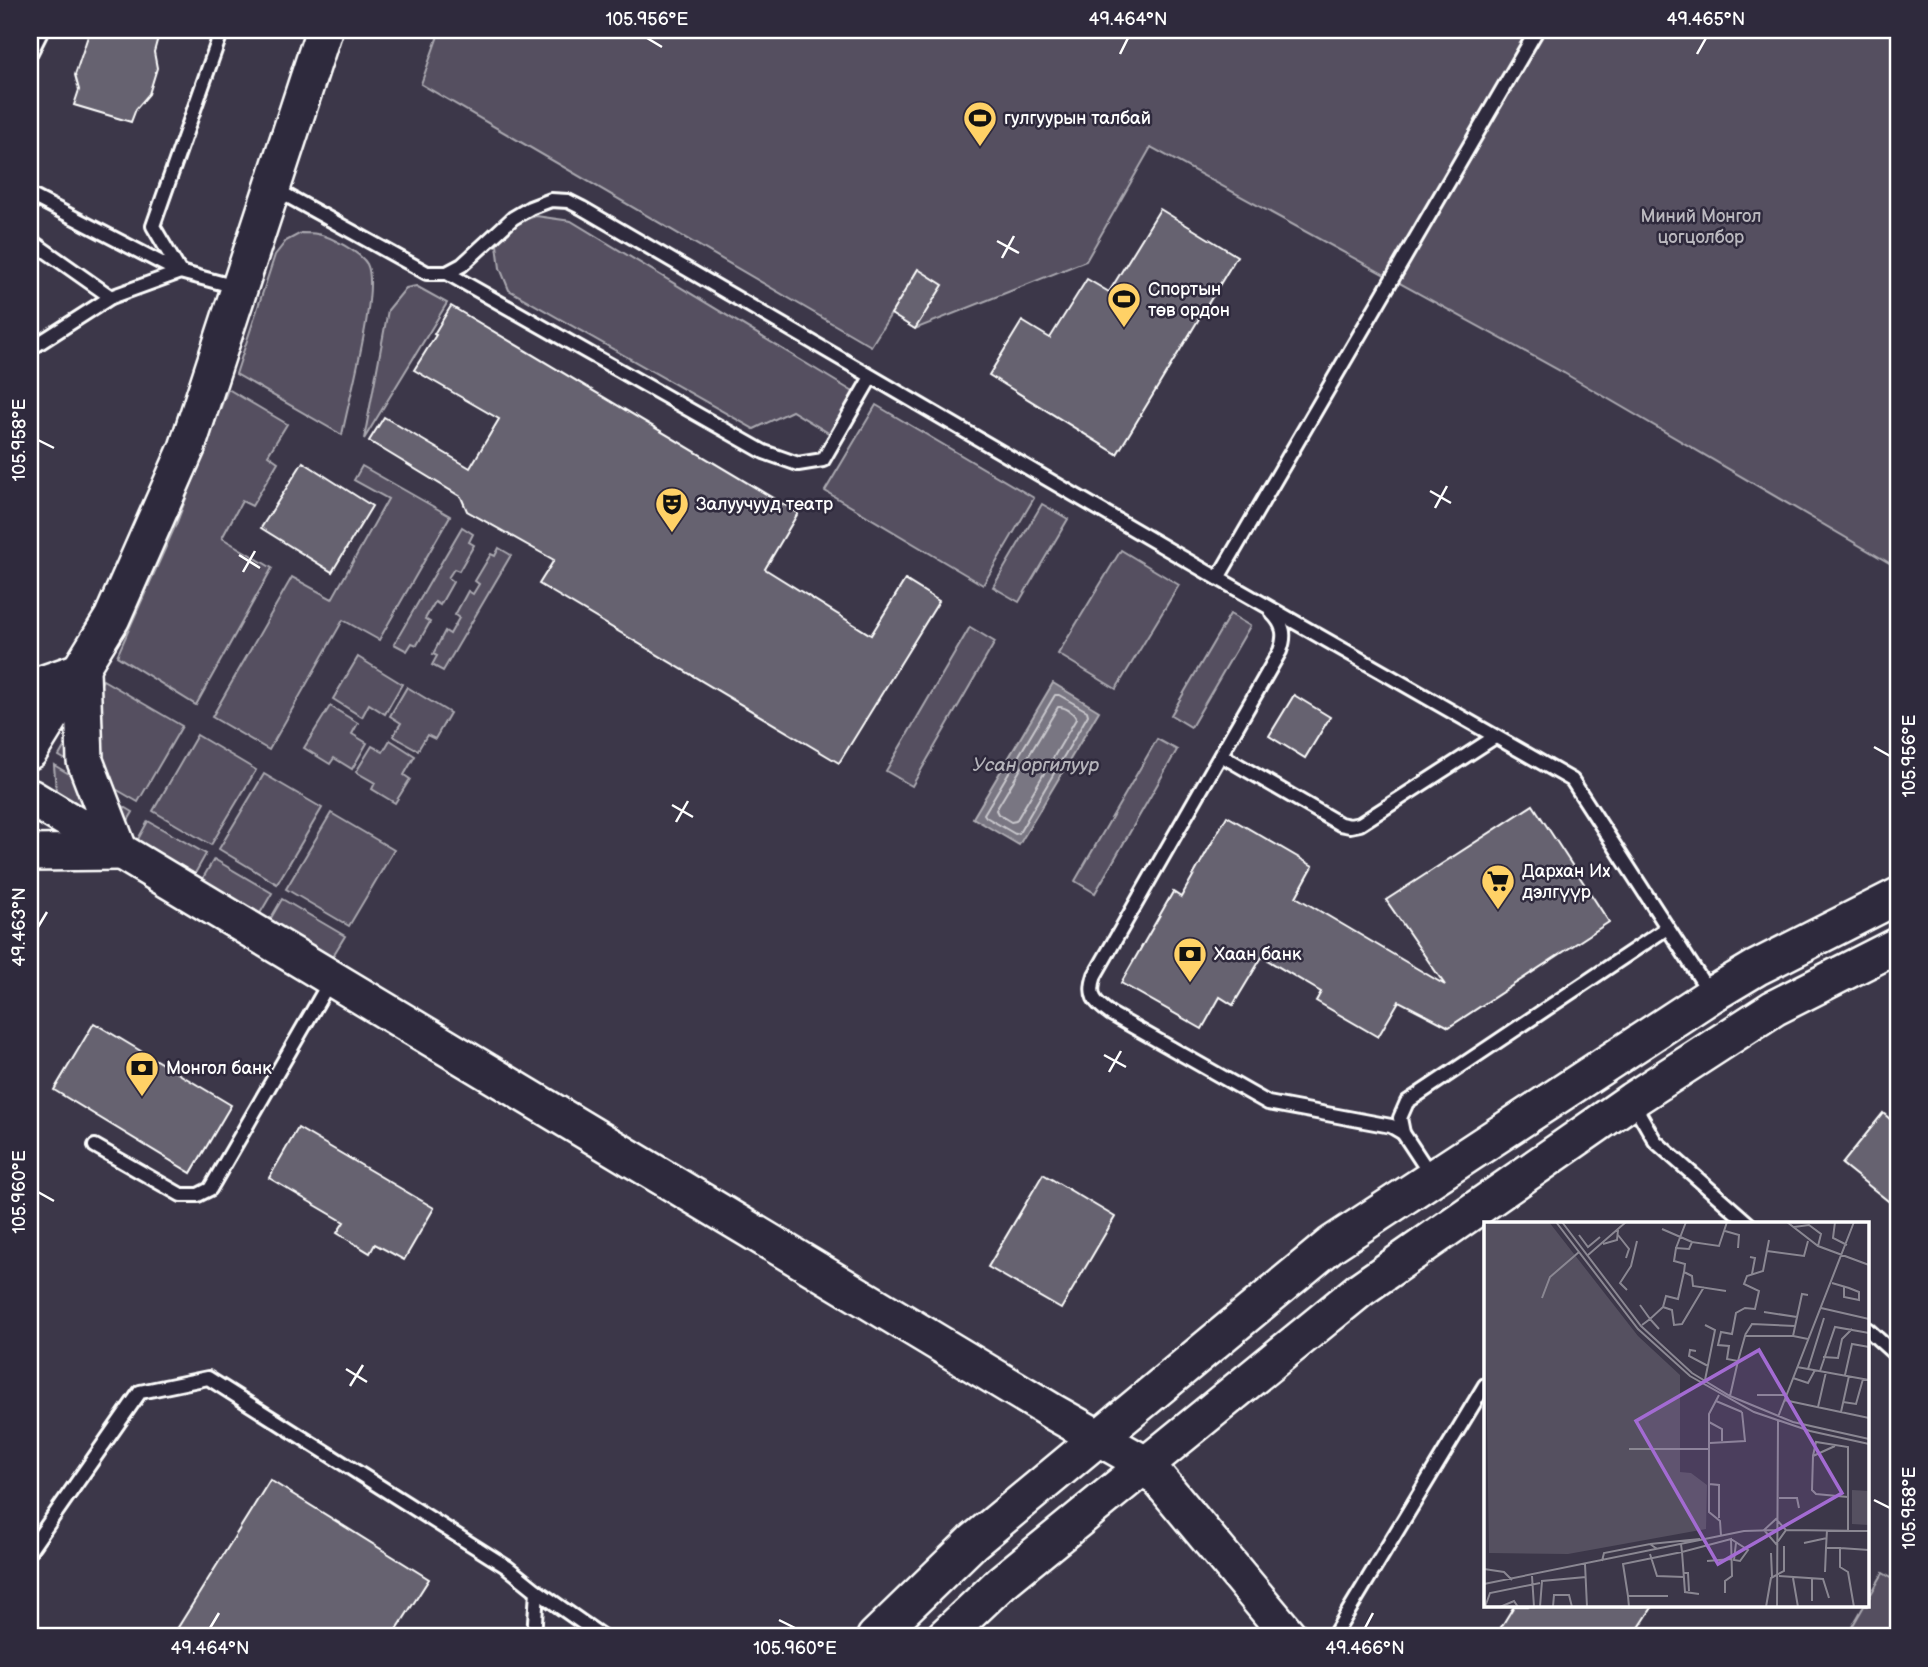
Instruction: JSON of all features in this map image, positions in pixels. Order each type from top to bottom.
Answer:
[{"type":"main road","points":[[30,751],[112,618],[187,448],[324,30]]},
{"type":"main road","points":[[30,688],[82,670]]},
{"type":"main road","points":[[82,670],[85,761],[120,852]]},
{"type":"main road","points":[[30,797],[1147,1465],[1279,1628]]},
{"type":"main road","points":[[30,853],[120,852]]},
{"type":"main road","points":[[875,1637],[972,1542],[1332,1244],[1711,995],[1756,968],[1898,896]]},
{"type":"main road","points":[[944,1637],[1002,1582],[1362,1289],[1632,1100],[1774,1008],[1898,945]]},
{"type":"lane","points":[[30,54],[42,30]]},
{"type":"lane","points":[[180,272],[153,226],[222,30]]},
{"type":"lane","points":[[1218,578],[1537,30]]},
{"type":"lane","points":[[273,188],[427,273],[447,273],[462,265],[513,218],[551,200],[568,201],[1572,780],[1711,995]]},
{"type":"lane","points":[[30,195],[180,272],[240,288]]},
{"type":"lane","points":[[30,240],[111,297]]},
{"type":"lane","points":[[30,349],[111,297],[180,272]]},
{"type":"lane","points":[[447,273],[764,452],[798,464],[823,460],[872,377]]},
{"type":"lane","points":[[1265,605],[1279,620],[1284,639],[1280,651],[1094,975],[1092,997],[1111,1014],[1268,1103],[1391,1126],[1403,1133]]},
{"type":"lane","points":[[1221,755],[1340,824],[1350,826],[1360,824],[1495,737]]},
{"type":"lane","points":[[1432,1178],[1403,1133],[1400,1118],[1402,1110],[1414,1096],[1667,928]]},
{"type":"lane","points":[[95,1146],[181,1195],[198,1195],[211,1189],[332,978]]},
{"type":"lane","points":[[1632,1100],[1655,1141],[1747,1222]]},
{"type":"lane","points":[[1868,1330],[1898,1357]]},
{"type":"lane","points":[[30,1550],[140,1392],[208,1378],[507,1567],[603,1637]]},
{"type":"lane","points":[[1333,1637],[1484,1387]]},
{"type":"lane","points":[[534,1637],[537,1591]]},
{"type":"green space","name":"Миний Монгол цогцолбор","points":[[440,30],[1898,30],[1898,568],[1564,373],[1151,147],[1086,261],[915,329],[891,314],[871,346],[421,84]]},
{"type":"green space","points":[[536,216],[571,221],[855,393],[832,435],[792,411],[754,429],[509,290],[500,268],[497,245],[509,225]]},
{"type":"green space","points":[[301,233],[323,235],[352,250],[367,264],[370,277],[362,347],[342,435],[236,374],[275,255],[286,241]]},
{"type":"green space","points":[[416,286],[447,303],[364,439],[388,310],[406,288]]},
{"type":"green space","points":[[228,389],[287,424],[268,455],[278,462],[252,506],[242,501],[222,538],[272,568],[196,705],[117,656],[177,522]]},
{"type":"green space","points":[[876,405],[1034,498],[983,585],[825,491]]},
{"type":"green space","points":[[362,466],[450,516],[379,640],[343,620],[269,750],[212,717],[292,577],[332,599],[388,499],[354,480]]},
{"type":"green space","points":[[1042,504],[1068,519],[1019,602],[993,587]]},
{"type":"green space","points":[[462,527],[473,534],[469,542],[474,545],[459,571],[454,569],[448,578],[453,582],[440,605],[435,602],[425,619],[430,622],[417,645],[412,643],[407,651],[394,644]]},
{"type":"green space","points":[[499,548],[511,555],[443,671],[432,665],[437,656],[433,654],[445,631],[450,634],[459,618],[455,615],[468,591],[473,594],[479,584],[475,581],[491,554],[495,556]]},
{"type":"green space","points":[[1121,550],[1179,585],[1116,689],[1058,654]]},
{"type":"green space","points":[[1230,614],[1250,626],[1191,727],[1171,715]]},
{"type":"green space","points":[[970,627],[995,642],[912,786],[886,771]]},
{"type":"green space","points":[[358,657],[402,684],[385,714],[369,704],[362,717],[333,699]]},
{"type":"green space","points":[[103,680],[182,726],[138,802],[59,756]]},
{"type":"green space","points":[[407,687],[450,713],[435,739],[427,735],[418,750],[393,736],[401,723],[390,716]]},
{"type":"green space","points":[[330,706],[358,723],[352,734],[367,743],[352,769],[334,758],[330,764],[304,748]]},
{"type":"green space","points":[[197,735],[256,770],[211,845],[153,811]]},
{"type":"green space","points":[[1157,739],[1177,750],[1095,893],[1075,881]]},
{"type":"green space","points":[[390,740],[415,756],[404,775],[410,779],[395,803],[372,789],[375,783],[356,772],[372,746],[383,752]]},
{"type":"green space","points":[[54,765],[133,812],[116,841],[61,801],[56,791]]},
{"type":"green space","points":[[264,774],[322,808],[277,884],[219,849]]},
{"type":"green space","points":[[331,813],[394,850],[349,926],[286,889]]},
{"type":"green space","points":[[148,821],[206,854],[189,884],[132,850]]},
{"type":"green space","points":[[214,859],[272,893],[255,922],[197,888]]},
{"type":"green space","points":[[282,899],[345,936],[331,959],[268,923]]},
{"type":"green space","points":[[1883,1573],[1898,1582],[1898,1637],[1857,1637],[1849,1632],[1863,1608],[1868,1608],[1868,1599]]},
{"type":"water","name":"Усан оргилуур","points":[[1053,683],[1099,711],[1019,845],[973,818]]},
{"type":"building","points":[[95,30],[160,30],[154,52],[157,68],[149,94],[136,109],[131,122],[74,105],[79,90],[75,75],[88,36]]},
{"type":"building","name":"Спортын төв ордон","points":[[1160,209],[1237,256],[1117,454],[989,375],[1022,321],[1050,338],[1087,279],[1109,292]]},
{"type":"building","points":[[918,269],[943,285],[915,329],[891,314]]},
{"type":"building","name":"Залуучууд театр","points":[[451,306],[798,513],[765,569],[871,635],[905,580],[939,601],[839,763],[539,584],[554,560],[467,511],[461,497],[369,441],[384,417],[470,468],[499,419],[414,370]]},
{"type":"building","points":[[303,462],[372,506],[332,572],[261,528]]},
{"type":"building","points":[[1294,695],[1330,717],[1305,758],[1269,736]]},
{"type":"building","points":[[1533,805],[1609,922],[1449,1027],[1399,1001],[1378,1037],[1316,1001],[1321,992],[1262,957],[1233,1005],[1220,997],[1202,1029],[1121,983],[1173,892],[1181,897],[1227,816],[1313,866],[1296,897],[1445,985],[1386,900]]},
{"type":"building","name":"Монгол банк","points":[[94,1023],[231,1105],[191,1173],[54,1090]]},
{"type":"building","points":[[1883,1113],[1898,1126],[1898,1209],[1842,1164]]},
{"type":"building","points":[[298,1128],[434,1208],[404,1260],[375,1244],[370,1253],[337,1233],[344,1222],[269,1178]]},
{"type":"building","points":[[1043,1174],[1115,1217],[1061,1309],[988,1267]]},
{"type":"building","points":[[270,1480],[429,1579],[392,1637],[172,1637]]},
{"type":"building","points":[[1513,1608],[1652,1608],[1633,1637],[1495,1637]]},
{"type":"place","name":"гулгуурын талбай","points":[[980,148]]},
{"type":"place","name":"Спортын төв ордон","points":[[1124,329]]},
{"type":"place","name":"Залуучууд театр","points":[[672,534]]},
{"type":"place","name":"Дархан Их дэлгүүр","points":[[1498,911]]},
{"type":"place","name":"Хаан банк","points":[[1190,984]]},
{"type":"place","name":"Монгол банк","points":[[142,1098]]}]
